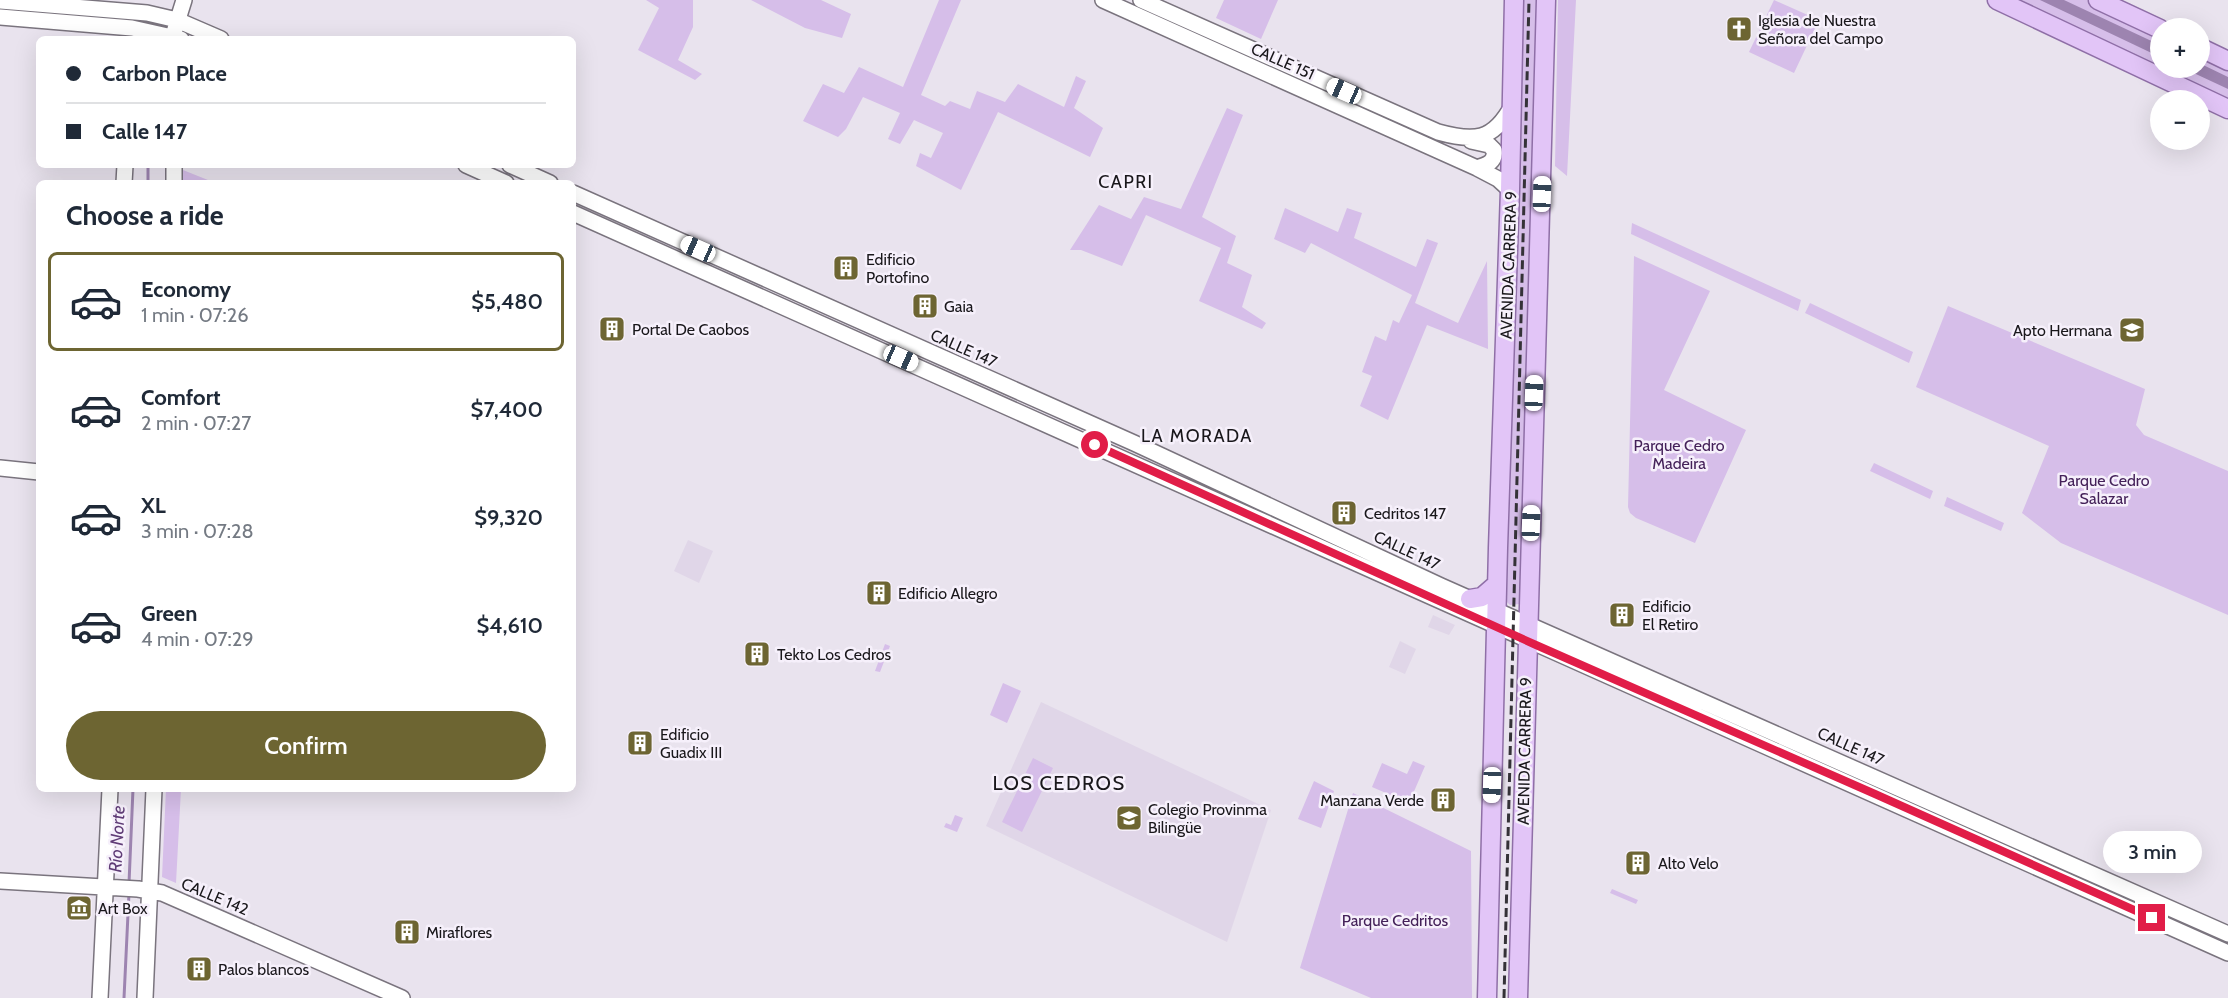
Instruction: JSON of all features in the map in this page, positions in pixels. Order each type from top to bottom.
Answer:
[{"type":"main road","points":[[176,36],[177,20],[184,0]]},
{"type":"main road","name":"CALLE 151","points":[[1103,0],[1478,168],[1498,179],[1510,190]]},
{"type":"main road","name":"CALLE 151","points":[[1141,0],[1421,126],[1460,138],[1476,138],[1490,133],[1506,117],[1512,105]]},
{"type":"main road","name":"AVENIDA CARRERA 9","points":[[1487,998],[1514,0]]},
{"type":"main road","name":"AVENIDA CARRERA 9","points":[[1518,998],[1535,348],[1543,177],[1546,0]]},
{"type":"main road","points":[[1997,0],[2228,109]]},
{"type":"main road","points":[[2098,0],[2150,24]]},
{"type":"main road","points":[[0,1],[139,6],[214,36]]},
{"type":"main road","points":[[132,33],[139,6]]},
{"type":"main road","points":[[0,17],[158,36]]},
{"type":"main road","points":[[2210,52],[2228,61]]},
{"type":"main road","points":[[1460,138],[1492,147],[1494,158],[1491,162],[1478,168]]},
{"type":"main road","points":[[473,168],[499,180]]},
{"type":"main road","points":[[517,168],[543,180]]},
{"type":"main road","name":"CALLE 147","points":[[576,194],[1134,443],[1470,599],[1496,618]]},
{"type":"main road","name":"CALLE 147","points":[[576,214],[1127,459],[1496,618],[1875,794],[2228,953]]},
{"type":"main road","points":[[0,468],[36,472]]},
{"type":"main road","points":[[1470,599],[1482,597],[1497,584]]},
{"type":"main road","name":"CALLE 147","points":[[1527,632],[2228,934]]},
{"type":"main road","points":[[100,998],[108,887],[110,792]]},
{"type":"main road","points":[[145,998],[147,890],[154,792]]},
{"type":"main road","name":"CALLE 142","points":[[0,881],[147,890],[183,901],[402,998]]},
{"type":"shaded area","points":[[2040,0],[2064,0],[2150,40],[2150,52]]},
{"type":"shaded area","points":[[2210,68],[2228,77],[2228,89],[2204,78],[2210,78]]},
{"type":"shaded area","points":[[688,540],[713,551],[699,583],[674,571]]},
{"type":"shaded area","points":[[1433,615],[1455,625],[1449,635],[1428,627]]},
{"type":"shaded area","points":[[1400,641],[1416,649],[1405,674],[1389,667]]},
{"type":"shaded area","name":"Colegio Provinma Bilingüe","points":[[1041,702],[1271,810],[1227,942],[986,826]]},
{"type":"green space","points":[[646,0],[693,0],[693,27],[678,60],[702,74],[695,80],[638,50],[659,8]]},
{"type":"green space","points":[[751,0],[821,0],[851,14],[842,38],[805,28]]},
{"type":"green space","points":[[939,0],[961,0],[921,95],[945,106],[950,101],[970,109],[977,91],[1005,102],[1018,84],[1064,107],[1076,76],[1086,81],[1074,108],[1103,128],[1090,157],[998,112],[961,190],[916,166],[920,153],[931,158],[943,133],[914,120],[900,144],[888,139],[900,113],[863,97],[846,129],[838,137],[803,121],[823,84],[844,93],[859,67],[903,87]]},
{"type":"green space","points":[[1224,0],[1278,0],[1261,39],[1216,18]]},
{"type":"green space","points":[[1519,0],[1537,0],[1523,595],[1520,604],[1510,605],[1503,598]]},
{"type":"green space","points":[[1558,0],[1576,0],[1567,176],[1555,166]]},
{"type":"green space","points":[[1774,0],[1819,20],[1794,73],[1749,52]]},
{"type":"green space","points":[[2008,0],[2087,0],[2150,30],[2150,67]]},
{"type":"green space","points":[[2210,59],[2228,67],[2228,104],[2210,95],[2210,90],[2198,90],[2173,78],[2210,78]]},
{"type":"green space","points":[[1227,108],[1243,115],[1202,217],[1236,236],[1227,263],[1252,275],[1242,307],[1266,323],[1262,329],[1199,301],[1221,248],[1146,215],[1122,266],[1081,250],[1070,250],[1099,205],[1131,219],[1144,197],[1181,209]]},
{"type":"green space","points":[[183,170],[208,180],[183,180]]},
{"type":"green space","points":[[1285,208],[1338,232],[1347,208],[1362,213],[1354,238],[1416,267],[1427,239],[1438,243],[1415,303],[1458,323],[1487,261],[1488,349],[1427,325],[1388,420],[1360,406],[1372,376],[1362,372],[1375,336],[1386,341],[1393,320],[1399,323],[1412,295],[1311,243],[1305,253],[1274,239]]},
{"type":"green space","points":[[1632,223],[1801,300],[1798,311],[1631,234]]},
{"type":"green space","name":"Parque Cedro Madeira","points":[[1634,256],[1710,291],[1664,390],[1746,430],[1695,543],[1636,518],[1630,513],[1628,507]]},
{"type":"green space","points":[[1810,303],[1913,352],[1909,363],[1805,313]]},
{"type":"green space","name":"Parque Cedro Salazar","points":[[1948,306],[2145,389],[2136,425],[2144,435],[2228,471],[2228,615],[2061,543],[2022,513],[2049,446],[1916,387]]},
{"type":"green space","points":[[1874,463],[1933,491],[1930,499],[1870,471]]},
{"type":"green space","points":[[1947,497],[2004,523],[2001,531],[1944,506]]},
{"type":"green space","points":[[885,644],[890,646],[880,672],[875,671]]},
{"type":"green space","points":[[1003,683],[1021,691],[1007,723],[990,715]]},
{"type":"green space","points":[[1033,758],[1053,768],[1022,832],[1002,822]]},
{"type":"green space","points":[[1413,761],[1425,766],[1409,803],[1372,787],[1382,763],[1407,774]]},
{"type":"green space","points":[[1314,781],[1334,791],[1321,828],[1298,819]]},
{"type":"green space","points":[[166,792],[181,792],[176,883],[162,877]]},
{"type":"green space","name":"Parque Cedritos","points":[[1353,793],[1471,851],[1472,998],[1371,998],[1300,968]]},
{"type":"green space","points":[[955,815],[963,818],[957,832],[944,827],[946,823],[951,825]]},
{"type":"green space","points":[[1612,889],[1638,900],[1636,904],[1610,893]]},
{"type":"waterway","name":"Río Norte","points":[[148,168],[148,180]]},
{"type":"waterway","name":"Río Norte","points":[[129,883],[133,792]]},
{"type":"waterway","name":"Río Norte","points":[[124,998],[129,893]]},
{"type":"railway","points":[[1504,998],[1529,0]]},
{"type":"place","name":"Iglesia de Nuestra Señora del Campo","points":[[1739,29]]},
{"type":"place","name":"Edificio Portofino","points":[[846,268]]},
{"type":"place","name":"Gaia","points":[[925,306]]},
{"type":"place","name":"Portal De Caobos","points":[[612,329]]},
{"type":"place","name":"Apto Hermana","points":[[2132,330]]},
{"type":"place","name":"Cedritos 147","points":[[1344,513]]},
{"type":"place","name":"Edificio Allegro","points":[[879,593]]},
{"type":"place","name":"Edificio El Retiro","points":[[1622,615]]},
{"type":"place","name":"Tekto Los Cedros","points":[[757,654]]},
{"type":"place","name":"Edificio Guadix III","points":[[640,743]]},
{"type":"place","name":"Manzana Verde","points":[[1443,800]]},
{"type":"place","name":"Colegio Provinma Bilingüe","points":[[1129,818]]},
{"type":"place","name":"Alto Velo","points":[[1638,863]]},
{"type":"place","name":"Art Box","points":[[79,908]]},
{"type":"place","name":"Miraflores","points":[[407,932]]},
{"type":"place","name":"Palos blancos","points":[[199,969]]},
{"type":"district","name":"CAPRI","points":[[1126,182]]},
{"type":"district","name":"LA MORADA","points":[[1197,436]]},
{"type":"district","name":"LOS CEDROS","points":[[1059,783]]},
{"type":"route","points":[[1095,445],[1536,645],[2152,918]]}]
